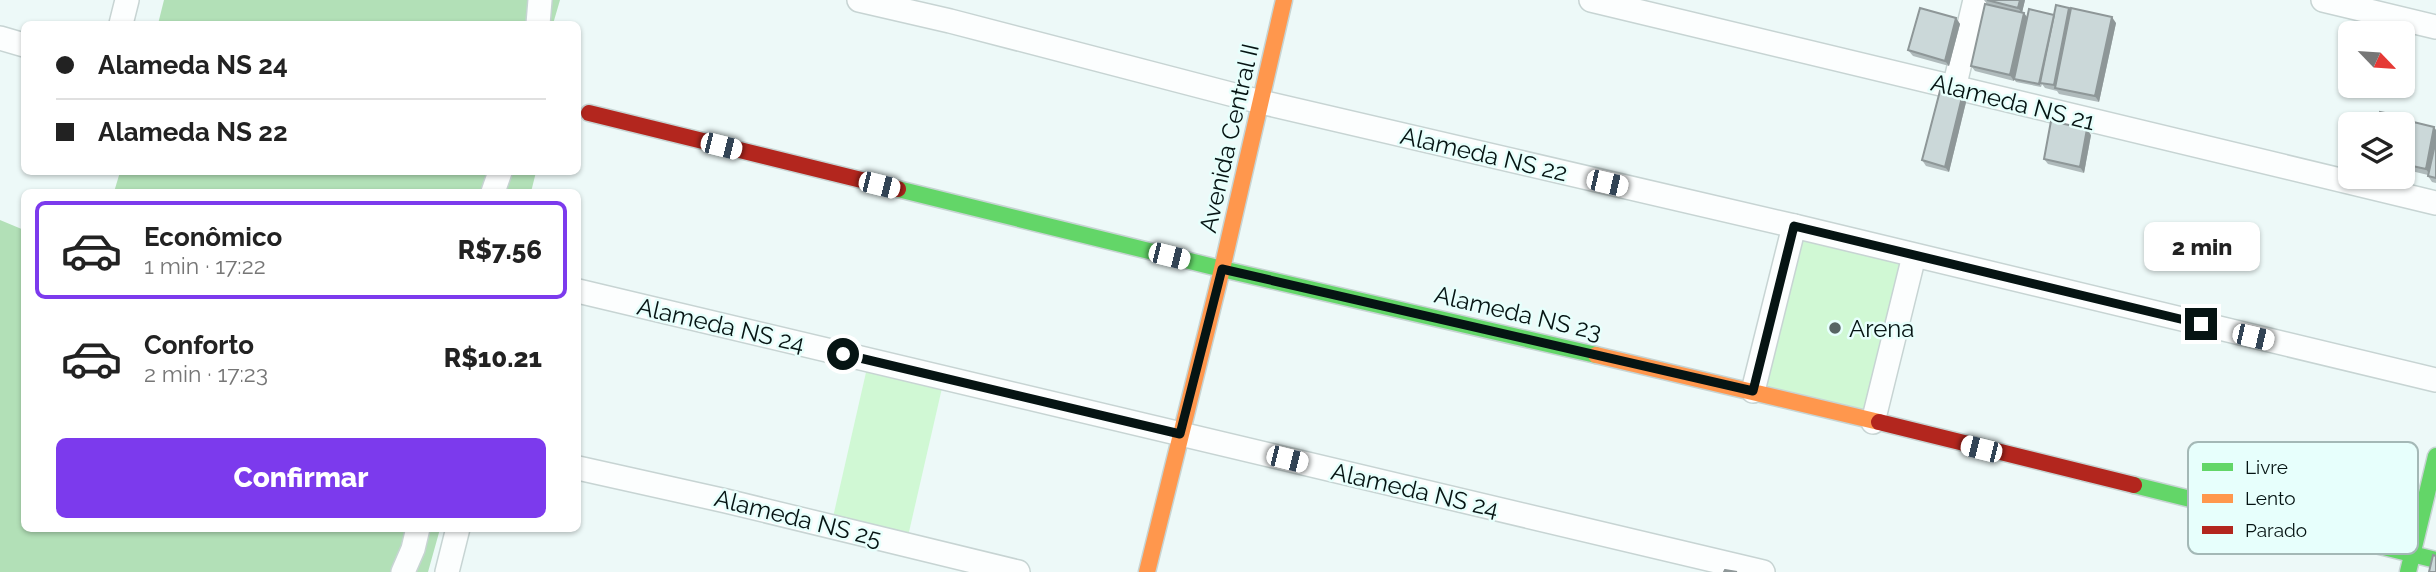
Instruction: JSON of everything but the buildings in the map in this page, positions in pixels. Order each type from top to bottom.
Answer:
[{"type":"street","points":[[122,21],[127,0]]},
{"type":"street","points":[[538,21],[540,0]]},
{"type":"street","name":"Alameda NS 22","points":[[859,0],[1261,102],[2436,380]]},
{"type":"street","name":"Avenida Central II","points":[[1147,572],[1222,269],[1284,0]]},
{"type":"street","name":"Alameda NS 21","points":[[1591,0],[2436,203]]},
{"type":"street","points":[[1954,88],[1975,0]]},
{"type":"street","points":[[2323,0],[2436,27]]},
{"type":"street","points":[[0,38],[21,44]]},
{"type":"street","name":"Alameda NS 23","points":[[589,113],[1222,269],[1753,391],[2188,500]]},
{"type":"street","points":[[1753,391],[1794,226]]},
{"type":"street","points":[[1873,422],[1914,256]]},
{"type":"street","name":"Alameda NS 24","points":[[581,292],[1180,434],[1717,567],[1763,572]]},
{"type":"street","points":[[2418,530],[2436,456]]},
{"type":"street","name":"Alameda NS 25","points":[[581,469],[1018,572]]},
{"type":"street","points":[[403,572],[417,532]]},
{"type":"street","points":[[447,572],[456,532]]},
{"type":"street","name":"Alameda NS 23","points":[[2408,554],[2436,560]]},
{"type":"street","points":[[2408,572],[2412,555]]},
{"type":"green space","points":[[164,0],[560,0],[554,21],[159,21]]},
{"type":"green space","points":[[119,175],[535,175],[532,189],[115,189]]},
{"type":"green space","points":[[0,220],[21,229],[21,532],[439,532],[428,572],[0,572]]},
{"type":"green space","name":"Arena","points":[[1793,229],[1916,257],[1876,427],[1756,398]]},
{"type":"green space","points":[[867,368],[942,388],[906,545],[831,526]]},
{"type":"traffic: fast","points":[[898,189],[1222,269],[1596,355]]},
{"type":"traffic: fast","points":[[2418,531],[2436,456]]},
{"type":"traffic: fast","points":[[2134,485],[2188,498]]},
{"type":"traffic: fast","points":[[2412,554],[2436,560]]},
{"type":"traffic: fast","points":[[2408,572],[2412,554]]},
{"type":"traffic: slow","points":[[1147,572],[1222,269],[1284,0]]},
{"type":"traffic: slow","points":[[1596,355],[1879,422]]},
{"type":"traffic: jam","points":[[589,113],[898,189]]},
{"type":"traffic: jam","points":[[1879,422],[2134,485]]},
{"type":"place","name":"Arena","points":[[1835,328]]},
{"type":"route","points":[[843,354],[1180,434],[1222,269],[1753,391],[1794,226],[2201,324]]}]
